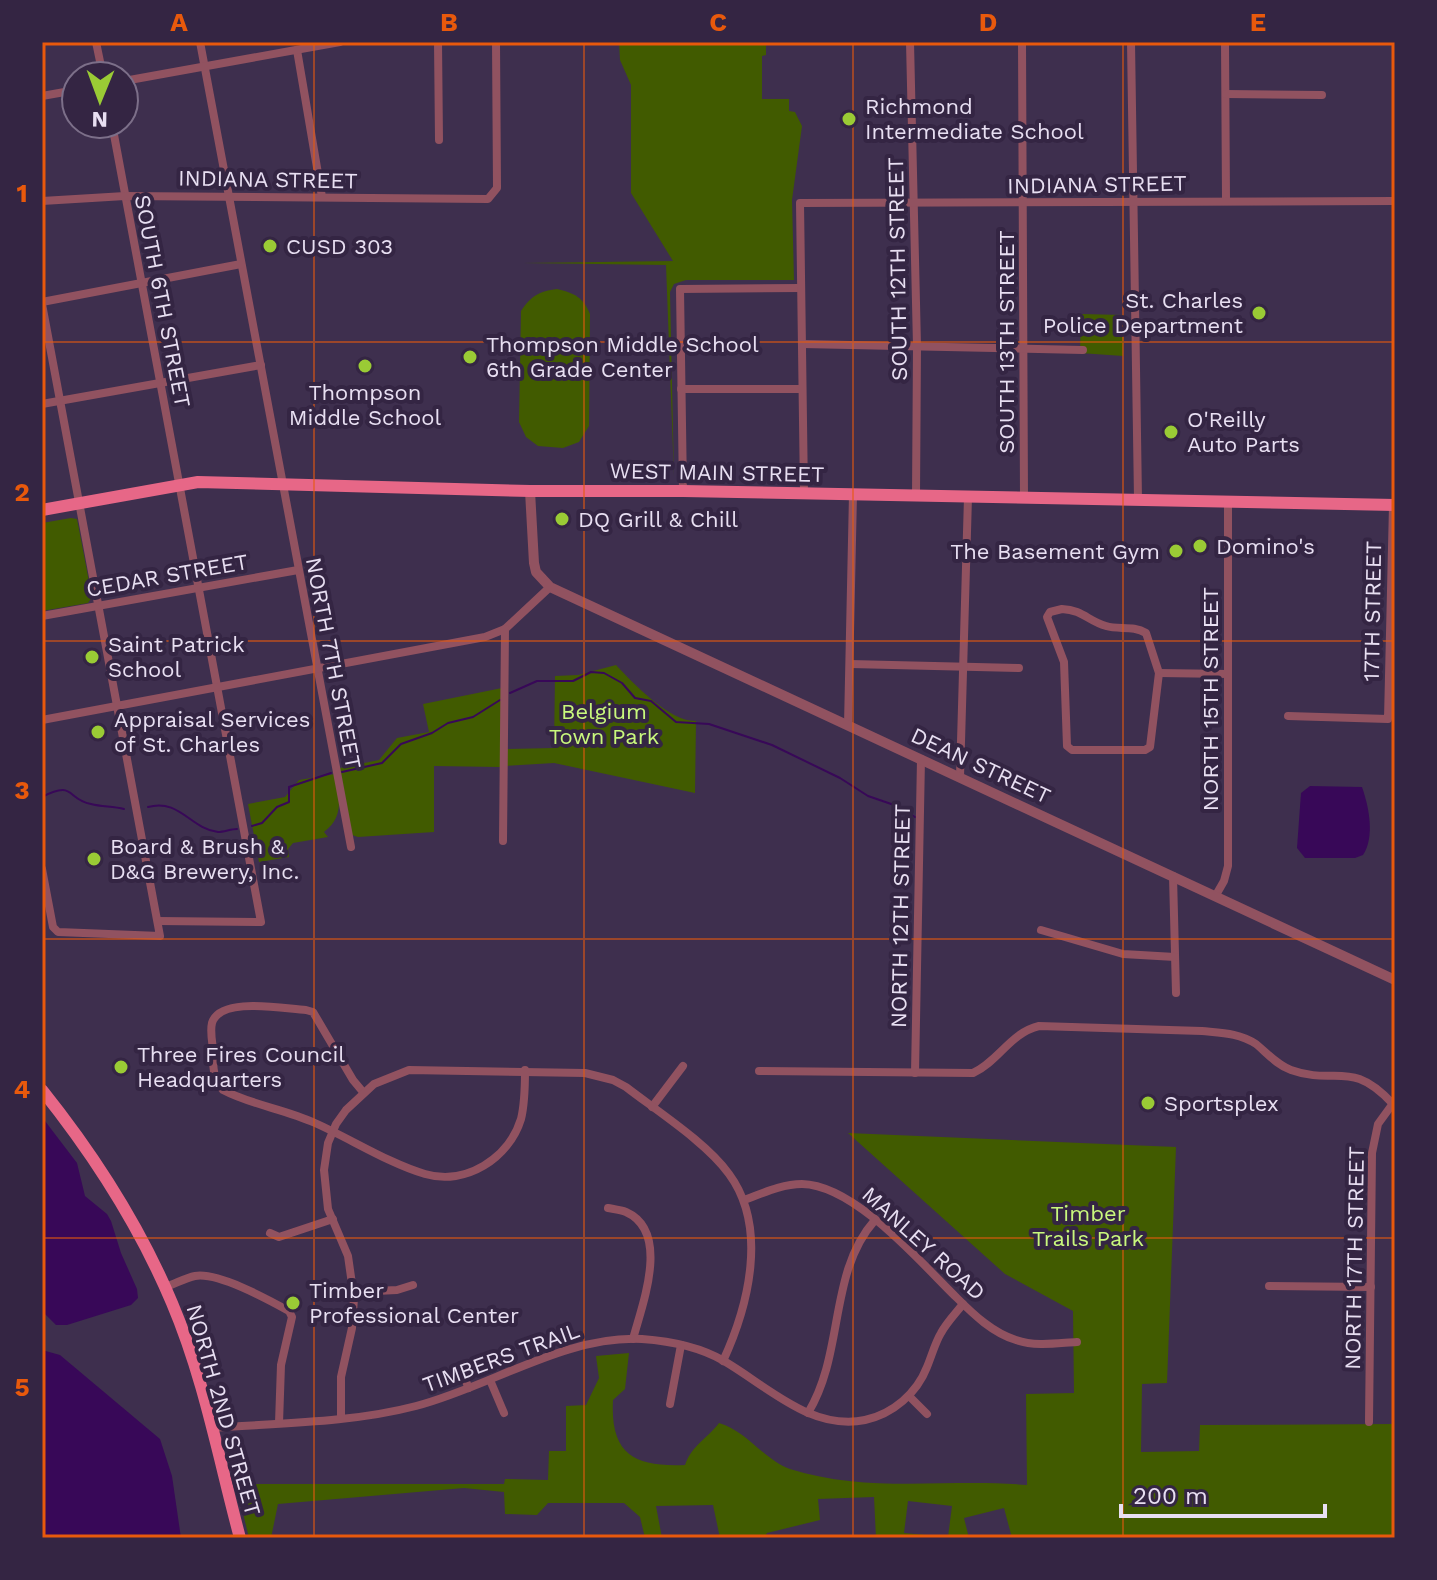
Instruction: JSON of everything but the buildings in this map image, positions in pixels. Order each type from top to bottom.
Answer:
[{"type":"main road","name":"WEST MAIN STREET","points":[[42,510],[178,484],[1394,505]]},
{"type":"main road","name":"NORTH 2ND STREET","points":[[42,1090],[111,1188],[139,1234],[165,1287],[194,1364],[240,1538]]},
{"type":"street","name":"NORTH 7TH STREET","points":[[200,42],[351,847]]},
{"type":"street","points":[[438,42],[439,140]]},
{"type":"street","name":"INDIANA STREET","points":[[42,201],[125,196],[488,199],[497,188],[496,42]]},
{"type":"street","name":"SOUTH 12TH STREET","points":[[910,42],[917,346],[916,495]]},
{"type":"street","name":"SOUTH 13TH STREET","points":[[1022,42],[1024,498]]},
{"type":"street","points":[[1131,42],[1138,499]]},
{"type":"street","points":[[1225,42],[1226,200]]},
{"type":"street","points":[[140,78],[335,43]]},
{"type":"street","points":[[297,50],[322,197]]},
{"type":"street","points":[[1226,94],[1322,95]]},
{"type":"street","name":"SOUTH 6TH STREET","points":[[115,140],[261,922],[158,921]]},
{"type":"street","name":"INDIANA STREET","points":[[801,288],[800,205],[1395,201]]},
{"type":"street","points":[[42,869],[53,927],[58,932],[160,936],[42,303],[241,264]]},
{"type":"street","points":[[683,491],[680,289],[801,288],[804,493]]},
{"type":"street","points":[[802,344],[1083,350]]},
{"type":"street","points":[[42,404],[261,365]]},
{"type":"street","points":[[681,389],[802,389]]},
{"type":"street","points":[[42,720],[473,639],[505,629],[550,587],[536,572],[534,563],[530,491]]},
{"type":"street","points":[[848,725],[853,494]]},
{"type":"street","points":[[960,777],[968,497]]},
{"type":"street","name":"NORTH 15TH STREET","points":[[1216,895],[1228,866],[1228,500]]},
{"type":"street","name":"17TH STREET","points":[[1288,716],[1388,719],[1394,505]]},
{"type":"street","name":"CEDAR STREET","points":[[42,616],[298,570]]},
{"type":"street","name":"DEAN STREET","points":[[550,587],[1395,980]]},
{"type":"street","points":[[1071,609],[1107,627],[1140,629],[1150,642],[1159,673],[1150,747],[1145,750],[1072,750],[1066,743],[1064,662],[1047,617],[1055,610],[1071,609]]},
{"type":"street","points":[[503,841],[505,629]]},
{"type":"street","points":[[850,664],[1019,668]]},
{"type":"street","points":[[1159,673],[1228,674]]},
{"type":"street","name":"NORTH 12TH STREET","points":[[915,1073],[921,759]]},
{"type":"street","points":[[1173,876],[1176,993]]},
{"type":"street","points":[[1041,930],[1123,954],[1175,957]]},
{"type":"street","points":[[363,1092],[313,1012],[236,1006],[216,1016],[212,1027],[214,1074],[220,1088],[297,1115],[427,1175],[451,1176],[477,1169],[503,1150],[514,1135],[524,1101],[525,1070]]},
{"type":"street","points":[[759,1071],[973,1073],[989,1064],[1021,1032],[1039,1026],[1228,1033],[1248,1039],[1290,1069],[1363,1079],[1380,1089],[1394,1103]]},
{"type":"street","points":[[652,1107],[683,1066]]},
{"type":"street","points":[[341,1417],[341,1377],[352,1328],[354,1292],[348,1256],[325,1196],[324,1170],[333,1131],[346,1110],[363,1092],[386,1077],[409,1070],[525,1070],[585,1073],[613,1080],[652,1107],[721,1164],[744,1200],[751,1233],[749,1274],[731,1344],[723,1361]]},
{"type":"street","name":"NORTH 17TH STREET","points":[[1369,1422],[1372,1153],[1378,1124],[1394,1103]]},
{"type":"street","name":"MANLEY ROAD","points":[[744,1200],[778,1188],[805,1184],[820,1186],[849,1198],[998,1333],[1035,1344],[1077,1342]]},
{"type":"street","points":[[608,1208],[627,1213],[638,1222],[650,1246],[650,1273],[633,1339]]},
{"type":"street","points":[[270,1233],[279,1237],[333,1219]]},
{"type":"street","points":[[808,1413],[827,1373],[851,1256],[875,1220]]},
{"type":"street","points":[[165,1287],[204,1276],[246,1290],[289,1311],[292,1317],[281,1365],[279,1423]]},
{"type":"street","points":[[354,1292],[397,1290],[413,1285]]},
{"type":"street","points":[[1269,1286],[1371,1287]]},
{"type":"street","name":"TIMBERS TRAIL","points":[[211,1428],[395,1411],[469,1388],[586,1345],[633,1339],[681,1345],[723,1361],[808,1413],[826,1420],[861,1421],[884,1413],[909,1396],[923,1377],[940,1334],[963,1304]]},
{"type":"street","points":[[670,1404],[681,1345]]},
{"type":"street","points":[[459,1367],[469,1388]]},
{"type":"street","points":[[490,1380],[504,1413]]},
{"type":"street","points":[[909,1396],[927,1414]]},
{"type":"green space","points":[[619,42],[766,42],[766,55],[762,56],[762,99],[789,99],[789,111],[795,112],[802,126],[792,200],[794,280],[686,280],[674,284],[670,292],[674,477],[666,265],[523,263],[673,261],[631,193],[631,85],[620,60]]},
{"type":"green space","points":[[557,289],[577,297],[590,314],[589,426],[579,442],[563,448],[538,446],[526,437],[519,422],[521,311],[536,295]]},
{"type":"green space","points":[[1081,314],[1124,315],[1123,356],[1080,353]]},
{"type":"green space","points":[[77,519],[92,597],[88,603],[42,611],[42,523]]},
{"type":"green space","name":"Belgium Town Park","points":[[616,665],[664,709],[686,720],[696,721],[695,793],[554,763],[505,766],[506,749],[554,748],[555,676],[578,675]]},
{"type":"green space","points":[[502,688],[500,767],[434,766],[434,832],[352,835],[340,768],[379,760],[397,738],[429,732],[423,704]]},
{"type":"green space","points":[[335,774],[339,806],[331,826],[324,832],[328,837],[293,843],[288,849],[289,857],[259,862],[248,804],[285,797],[299,780]]},
{"type":"green space","name":"Timber Trails Park","points":[[848,1133],[1176,1147],[1167,1383],[1142,1384],[1141,1452],[1199,1451],[1200,1425],[1395,1424],[1395,1538],[1012,1538],[1004,1508],[964,1518],[969,1538],[876,1538],[874,1497],[818,1499],[820,1520],[767,1533],[764,1538],[720,1538],[713,1505],[656,1506],[662,1538],[645,1538],[640,1517],[624,1503],[548,1503],[537,1515],[505,1514],[504,1492],[464,1488],[278,1504],[271,1538],[249,1538],[236,1484],[504,1484],[505,1479],[548,1480],[549,1451],[566,1451],[566,1406],[586,1405],[599,1378],[596,1356],[629,1353],[625,1389],[613,1400],[613,1419],[621,1445],[639,1460],[685,1465],[696,1447],[719,1423],[738,1432],[781,1465],[820,1477],[879,1483],[1027,1485],[1026,1394],[1074,1393],[1073,1311],[1005,1274]],"holes":[[[908,1501],[952,1506],[948,1537],[904,1533]]]},
{"type":"shaded area","points":[[1310,786],[1362,787],[1370,831],[1363,855],[1355,858],[1305,858],[1297,848],[1301,793]]},
{"type":"shaded area","points":[[42,1117],[77,1163],[85,1196],[111,1221],[137,1289],[138,1298],[131,1305],[67,1325],[56,1325],[42,1311]]},
{"type":"shaded area","points":[[42,1350],[60,1355],[160,1439],[172,1476],[181,1538],[42,1538]]},
{"type":"waterway","points":[[510,693],[537,681],[573,681],[591,672],[604,673],[622,683],[635,698],[651,701],[676,722],[709,724],[772,745],[915,817]]},
{"type":"waterway","points":[[342,772],[382,763],[401,744],[432,733],[448,723],[473,717],[500,700]]},
{"type":"waterway","points":[[252,826],[262,823],[277,807],[289,802],[289,787],[331,773]]},
{"type":"waterway","points":[[42,797],[65,790],[83,802],[124,809]]},
{"type":"waterway","points":[[148,807],[159,805],[177,810],[209,830],[237,829]]},
{"type":"place","name":"Richmond Intermediate School","points":[[849,119]]},
{"type":"place","name":"CUSD 303","points":[[270,246]]},
{"type":"place","name":"St. Charles Police Department","points":[[1259,313]]},
{"type":"place","name":"Thompson Middle School 6th Grade Center","points":[[470,357]]},
{"type":"place","name":"Thompson Middle School","points":[[365,366]]},
{"type":"place","name":"O'Reilly Auto Parts","points":[[1171,432]]},
{"type":"place","name":"DQ Grill & Chill","points":[[562,519]]},
{"type":"place","name":"Domino's","points":[[1200,546]]},
{"type":"place","name":"The Basement Gym","points":[[1176,551]]},
{"type":"place","name":"Saint Patrick School","points":[[92,657]]},
{"type":"place","name":"Appraisal Services of St. Charles","points":[[98,732]]},
{"type":"place","name":"Board & Brush & D&G Brewery, Inc.","points":[[94,859]]},
{"type":"place","name":"Three Fires Council Headquarters","points":[[121,1067]]},
{"type":"place","name":"Sportsplex","points":[[1148,1103]]},
{"type":"place","name":"Timber Professional Center","points":[[293,1303]]}]
